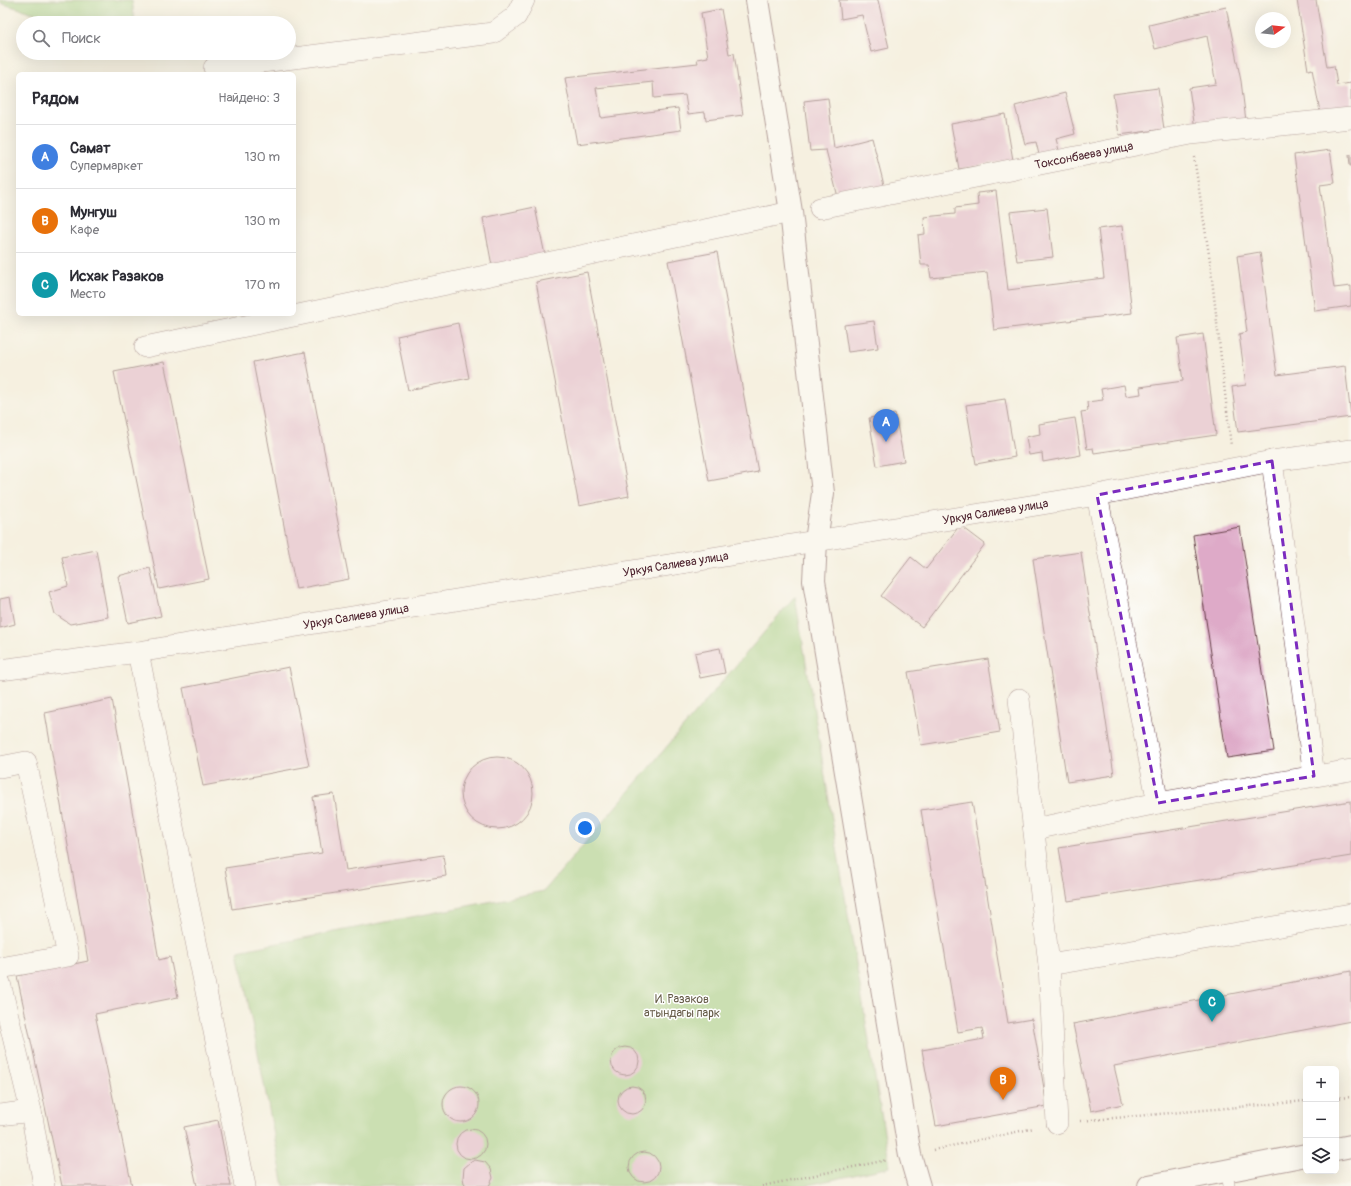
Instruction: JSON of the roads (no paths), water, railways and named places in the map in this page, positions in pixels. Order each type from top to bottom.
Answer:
[{"type":"street","points":[[296,58],[493,33],[516,16],[524,0]]},
{"type":"street","points":[[757,0],[791,212],[823,493],[816,541],[814,580],[910,1155],[919,1186]]},
{"type":"street","points":[[214,68],[278,60]]},
{"type":"street","name":"Токсонбаева улица","points":[[820,208],[1191,134],[1351,118]]},
{"type":"street","points":[[296,315],[791,212]]},
{"type":"street","points":[[145,347],[293,316]]},
{"type":"street","name":"Уркуя Салиева улица","points":[[0,670],[138,652],[1097,495],[1234,468],[1351,450]]},
{"type":"street","points":[[1272,462],[1314,776]]},
{"type":"street","points":[[1097,495],[1158,803]]},
{"type":"street","points":[[138,652],[245,1186]]},
{"type":"street","points":[[1018,699],[1050,965],[1057,1123]]},
{"type":"street","points":[[0,767],[26,762],[68,956],[0,968]]},
{"type":"street","points":[[1034,829],[1158,803],[1351,770]]},
{"type":"street","points":[[1050,965],[1351,914]]},
{"type":"street","points":[[0,983],[31,1111],[44,1186]]},
{"type":"street","points":[[0,1115],[31,1111]]},
{"type":"street","points":[[1339,1148],[1351,1146]]},
{"type":"street","points":[[1149,1186],[1228,1179],[1303,1156]]},
{"type":"place","name":"Самат","points":[[886,442]]},
{"type":"place","name":"Исхак Разаков","points":[[1212,1022]]},
{"type":"place","name":"Мунгуш","points":[[1003,1100]]},
{"type":"park label","name":"И. Разаков атындагы парк","points":[[682,1006]]}]
